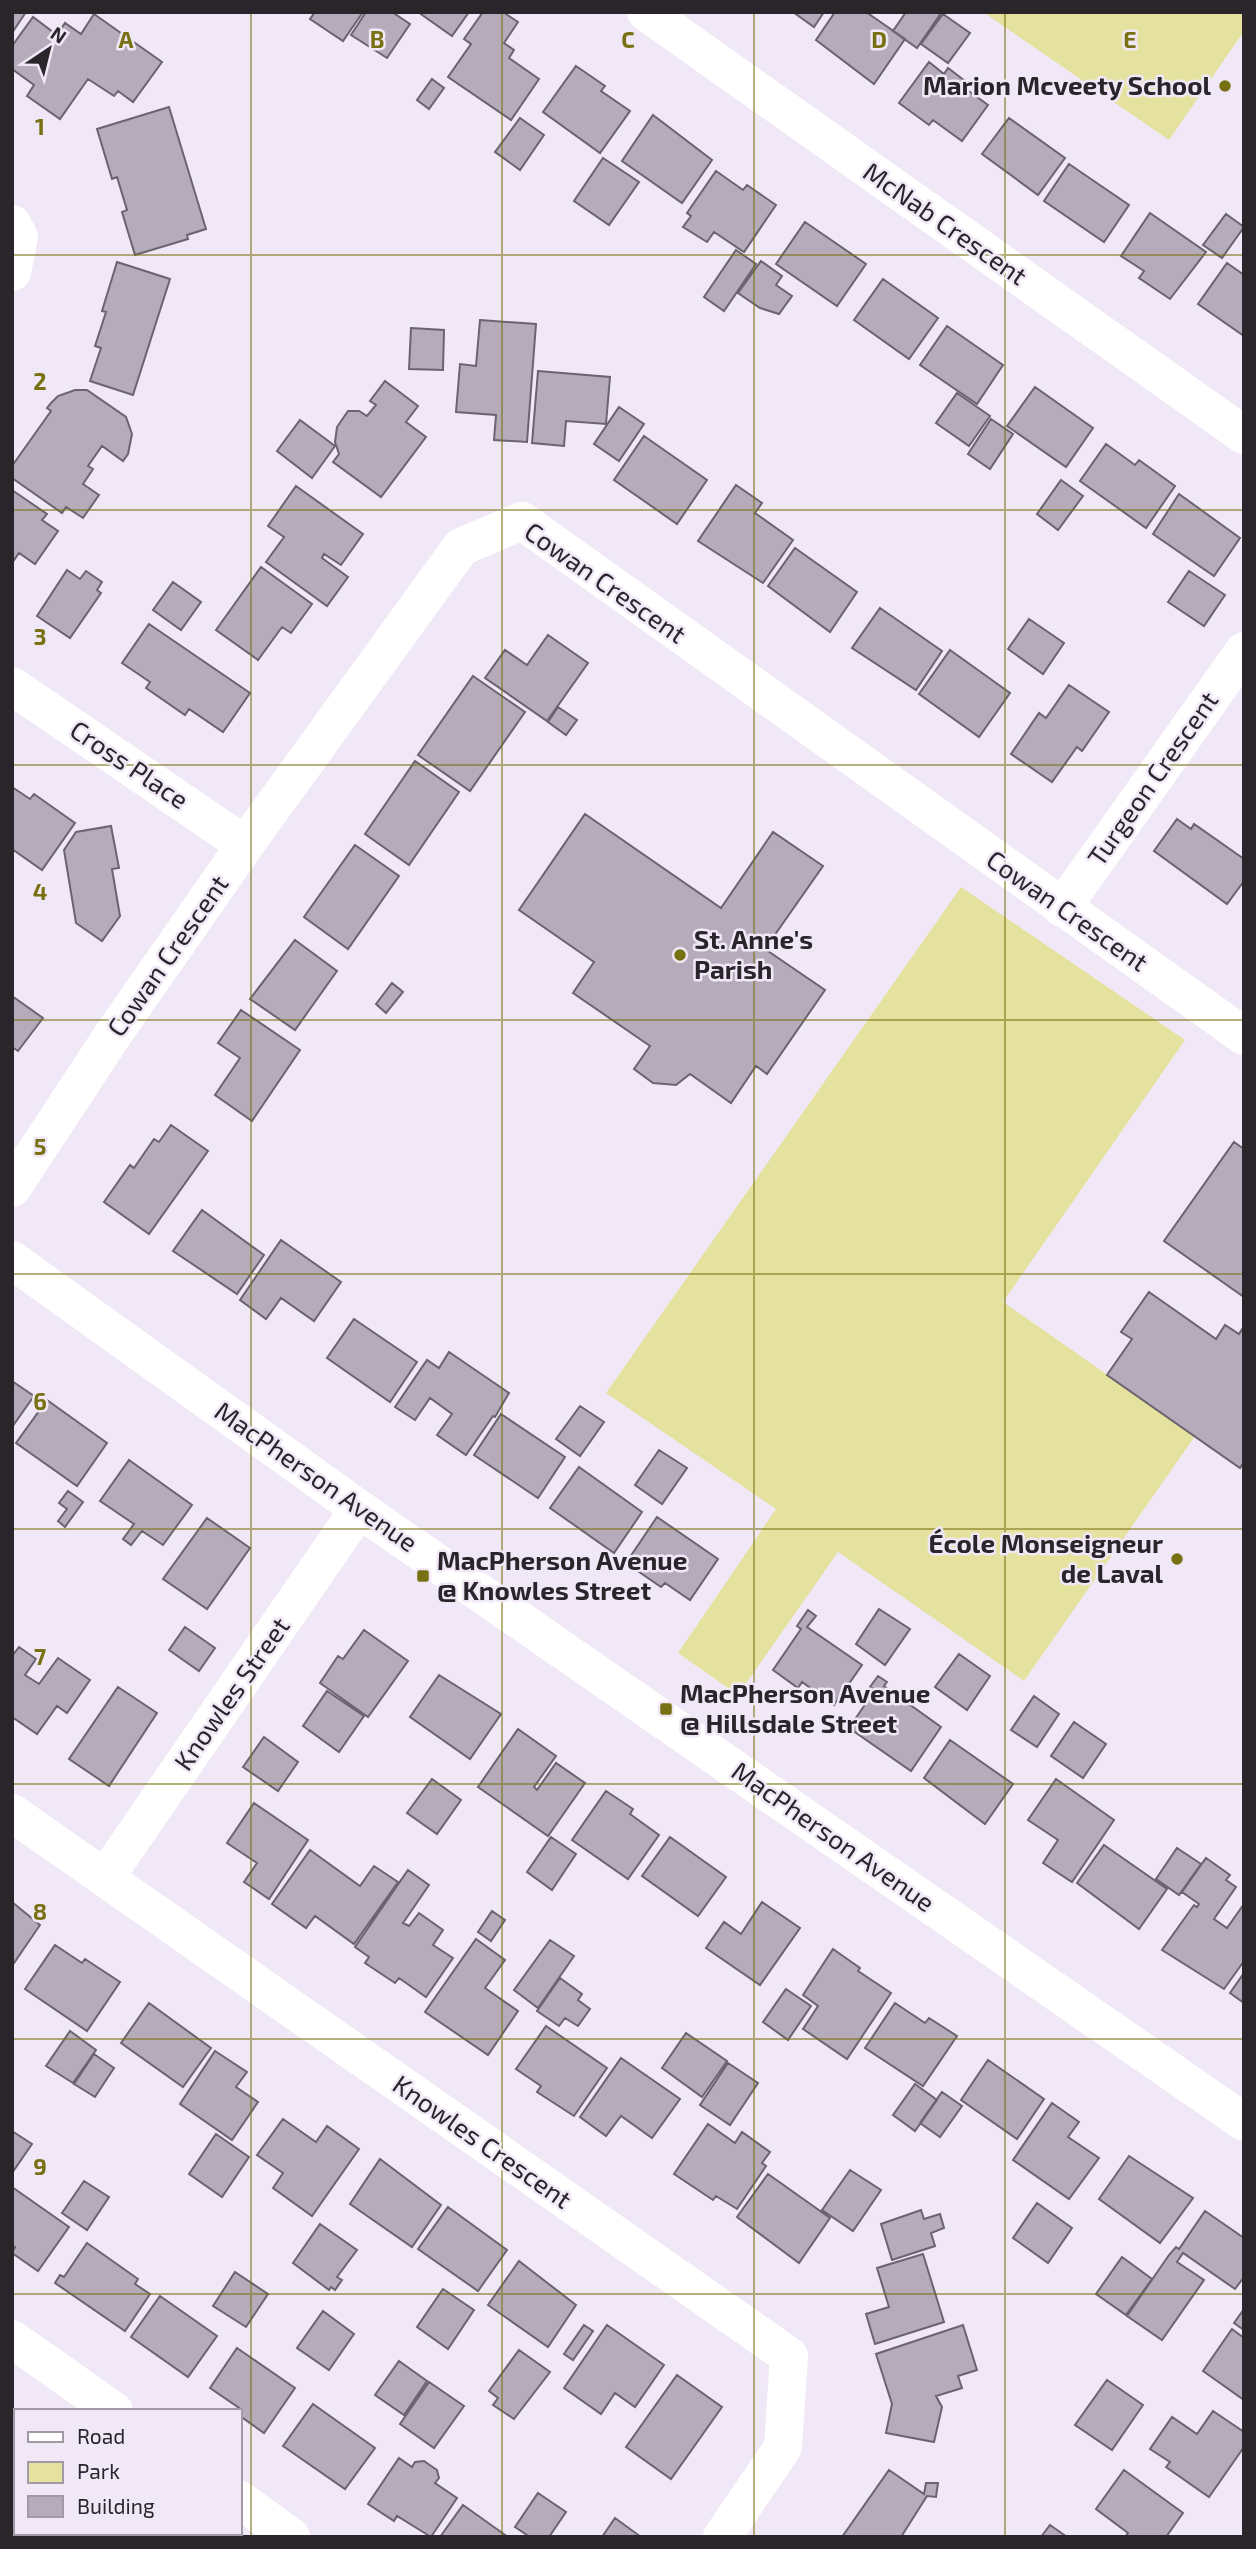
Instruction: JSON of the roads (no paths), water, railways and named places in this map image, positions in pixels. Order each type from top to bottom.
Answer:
[{"type":"street","name":"McNab Crescent","points":[[646,12],[1244,435]]},
{"type":"street","points":[[12,224],[19,237],[12,272]]},
{"type":"street","name":"Cowan Crescent","points":[[12,1188],[112,1036],[245,845],[461,547],[522,521],[1244,1036]]},
{"type":"street","name":"Turgeon Crescent","points":[[1062,908],[1244,651]]},
{"type":"street","name":"Cross Place","points":[[12,686],[245,845]]},
{"type":"street","name":"MacPherson Avenue","points":[[12,1260],[359,1509],[1244,2122]]},
{"type":"street","name":"Knowles Street","points":[[105,1878],[359,1509]]},
{"type":"street","name":"Knowles Crescent","points":[[12,1813],[789,2356],[783,2447],[722,2537]]},
{"type":"street","points":[[12,2339],[111,2409]]},
{"type":"street","points":[[242,2501],[291,2537]]},
{"type":"place","name":"Marion Mcveety School","points":[[1225,86]]},
{"type":"place","name":"St. Anne's Parish","points":[[680,955]]},
{"type":"place","name":"École Monseigneur de Laval","points":[[1177,1559]]},
{"type":"place","name":"MacPherson Avenue @ Knowles Street","points":[[423,1576]]},
{"type":"place","name":"MacPherson Avenue @ Hillsdale Street","points":[[666,1709]]}]
